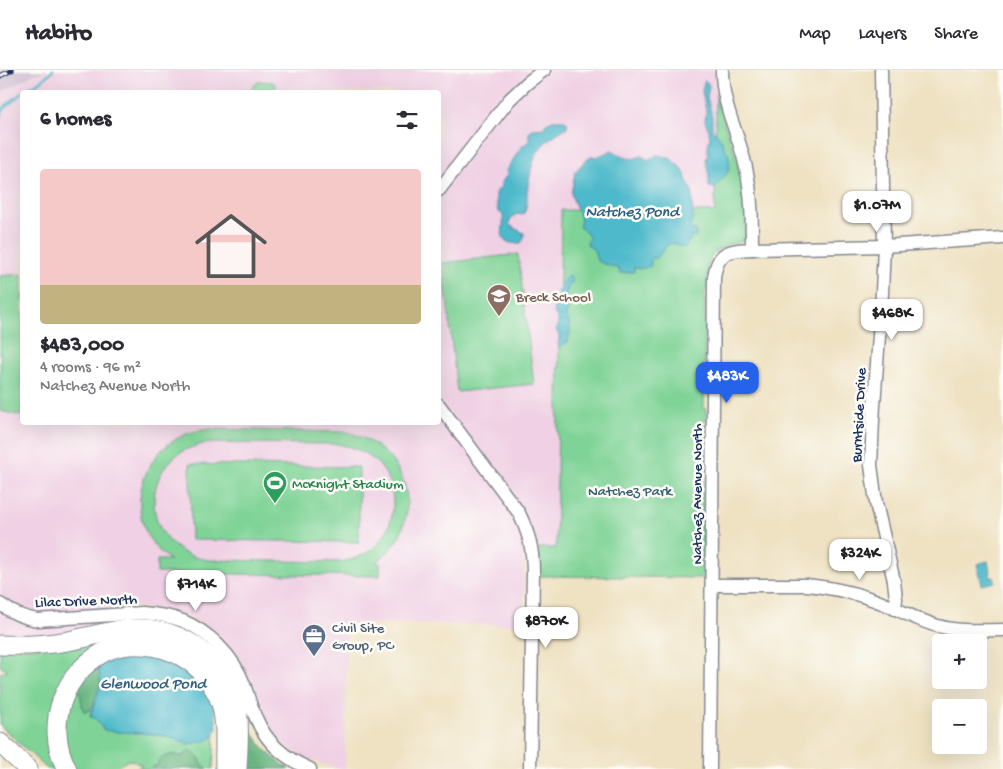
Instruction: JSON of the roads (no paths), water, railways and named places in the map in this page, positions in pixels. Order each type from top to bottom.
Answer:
[{"type":"highway","points":[[0,645],[22,646],[67,642],[125,629],[146,629],[180,637],[206,654],[220,669],[227,681],[237,709],[237,769]]},
{"type":"highway","points":[[67,769],[63,762],[57,738],[58,711],[64,694],[74,677],[94,658],[113,649],[134,645],[154,646],[173,652],[204,674],[211,683],[220,700],[225,729],[223,763]]},
{"type":"highway","points":[[0,743],[28,769]]},
{"type":"street","points":[[441,187],[509,100],[527,82],[544,70]]},
{"type":"street","points":[[722,70],[723,93],[746,167],[750,191],[752,249]]},
{"type":"street","name":"Burntside Drive","points":[[881,70],[884,246],[872,420],[871,465],[876,503],[894,581],[895,608]]},
{"type":"street","name":"Natchez Avenue North","points":[[710,769],[714,281],[715,268],[718,261],[729,252],[752,249],[884,246],[1003,238]]},
{"type":"street","points":[[441,408],[519,513],[531,544],[533,572],[530,769]]},
{"type":"street","points":[[712,585],[807,585],[823,587],[879,602],[937,626],[967,630],[1003,630]]},
{"type":"street","name":"Lilac Drive North","points":[[0,604],[24,618],[38,620],[142,613],[171,617],[192,625],[213,640],[233,663],[243,682],[256,720],[267,737],[282,753],[310,769]]},
{"type":"water","points":[[705,80],[709,87],[707,97],[712,116],[712,128],[722,141],[730,161],[728,172],[715,188],[709,187],[706,160],[710,138],[705,121],[706,111],[702,91]]},
{"type":"water","points":[[553,120],[565,120],[567,127],[547,141],[535,158],[527,192],[525,212],[523,215],[516,214],[509,224],[524,233],[524,239],[520,244],[512,243],[502,236],[503,215],[498,211],[496,192],[507,175],[506,170],[521,147],[529,141],[529,132],[532,129],[544,128],[546,123]]},
{"type":"water","name":"Natchez Pond","points":[[612,150],[629,158],[641,156],[649,160],[657,155],[670,158],[682,169],[692,191],[693,218],[689,229],[696,230],[696,237],[692,236],[685,248],[673,243],[667,245],[657,258],[651,258],[651,266],[639,269],[634,267],[634,272],[620,273],[619,269],[597,261],[594,250],[587,244],[589,237],[579,227],[581,220],[571,194],[575,172],[583,163],[592,156],[597,157]]},
{"type":"water","points":[[568,276],[573,278],[566,296],[566,307],[568,310],[566,314],[570,335],[567,342],[559,349],[560,337],[556,330],[558,318],[554,313],[554,307],[560,296],[557,293],[558,290]]},
{"type":"water","points":[[988,561],[991,578],[994,577],[995,582],[982,585],[977,564]]},
{"type":"water","name":"Glenwood Pond","points":[[103,643],[209,660],[217,728],[212,738],[188,744],[166,736],[104,730],[95,718],[90,717],[101,685],[98,664]]},
{"type":"waterway","points":[[26,90],[41,81],[53,70]]},
{"type":"waterway","points":[[0,115],[6,106],[20,95]]},
{"type":"railway","points":[[0,76],[12,70]]},
{"type":"place","name":"Breck School","points":[[499,317]]},
{"type":"place","name":"McKnight Stadium","points":[[275,504]]},
{"type":"place","name":"Civil Site Group, PC","points":[[314,657]]},
{"type":"park label","name":"Natchez Park","points":[[630,490]]}]
